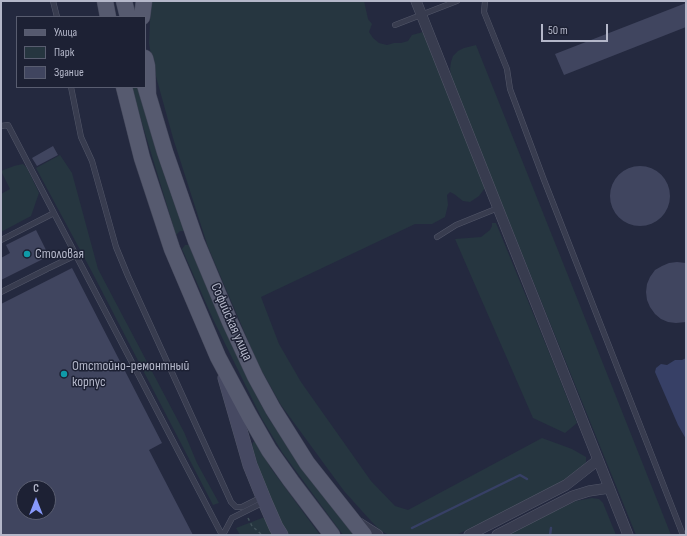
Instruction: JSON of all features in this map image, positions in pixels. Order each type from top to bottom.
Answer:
[{"type":"main road","points":[[105,1],[108,16]]},
{"type":"main road","points":[[124,1],[128,16]]},
{"type":"main road","points":[[142,16],[144,1]]},
{"type":"main road","name":"Софийская улица","points":[[146,62],[147,91],[165,152],[196,240],[230,322],[255,376],[273,409],[307,463],[364,535]]},
{"type":"main road","name":"Софийская улица","points":[[124,88],[142,158],[172,249],[218,357],[269,450],[332,535]]},
{"type":"main road","points":[[172,249],[179,240],[184,238],[196,240]]},
{"type":"street","points":[[416,1],[628,535]]},
{"type":"street","points":[[218,357],[248,457],[264,499],[281,535]]},
{"type":"street","points":[[468,535],[566,485],[598,460]]},
{"type":"street","points":[[497,535],[573,496],[589,491],[609,488]]},
{"type":"street","points":[[347,514],[378,535]]},
{"type":"lane","points":[[53,1],[57,16]]},
{"type":"lane","points":[[395,24],[457,1]]},
{"type":"lane","points":[[485,1],[484,12],[508,69],[512,96],[683,535]]},
{"type":"lane","points":[[71,88],[81,137],[92,161],[116,247],[230,502],[236,507],[242,507],[264,499]]},
{"type":"lane","points":[[1,126],[8,125],[223,535]]},
{"type":"lane","points":[[437,237],[456,225],[498,208]]},
{"type":"lane","points":[[1,240],[54,213]]},
{"type":"lane","points":[[1,292],[76,255]]},
{"type":"lane","points":[[223,535],[232,518],[245,512],[264,499]]},
{"type":"path","points":[[245,512],[252,526],[262,535]]},
{"type":"green space","points":[[151,1],[364,1],[368,19],[372,24],[369,32],[379,43],[387,45],[401,43],[408,41],[412,35],[423,32],[485,188],[479,196],[470,202],[463,201],[450,192],[447,195],[448,205],[445,217],[432,224],[415,224],[261,297],[279,344],[301,382],[371,481],[395,506],[408,510],[542,438],[572,449],[586,457],[586,462],[583,467],[551,489],[456,535],[389,535],[381,531],[371,521],[344,491],[281,405],[258,364],[208,247],[173,138],[152,62],[149,43]]},
{"type":"green space","points":[[476,45],[671,535],[636,535],[452,81],[450,69],[453,56],[464,48]]},
{"type":"green space","points":[[131,88],[139,88],[185,231],[180,231],[176,235]]},
{"type":"green space","points":[[60,155],[72,173],[98,269],[184,432],[197,463],[219,503],[213,505],[92,272],[36,168]]},
{"type":"green space","points":[[23,164],[27,168],[39,193],[31,216],[1,232],[1,194],[10,189],[1,171]]},
{"type":"green space","points":[[492,223],[496,223],[577,423],[565,433],[533,418],[455,239],[481,237],[490,230]]},
{"type":"green space","points":[[185,245],[189,245],[257,397],[269,419],[354,535],[343,535],[282,452],[262,419],[213,319],[182,249]]},
{"type":"green space","points":[[256,441],[270,467],[320,535],[288,535],[267,496],[252,446],[253,442]]},
{"type":"green space","points":[[592,498],[599,499],[603,503],[616,535],[505,535],[576,501]]},
{"type":"green space","points":[[265,518],[279,535],[240,535],[236,528]]},
{"type":"water","points":[[686,358],[686,439],[678,425],[655,372],[656,368],[661,364],[667,365],[675,360],[682,360]]},
{"type":"building","points":[[686,3],[686,27],[564,75],[555,54]]},
{"type":"building","points":[[53,146],[58,155],[37,166],[32,158]]},
{"type":"building","points":[[634,166],[646,166],[662,174],[668,184],[670,196],[668,208],[662,218],[646,226],[634,226],[618,218],[610,202],[610,190],[618,174]]},
{"type":"building","name":"Столовая","points":[[36,230],[49,256],[1,280],[1,258],[10,253],[6,245]]},
{"type":"building","points":[[669,263],[686,263],[686,322],[676,323],[661,319],[655,314],[647,300],[646,292],[647,284],[655,270]]},
{"type":"building","name":"Отстойно-ремонтный корпус","points":[[72,268],[162,443],[149,450],[193,535],[1,535],[1,304]]},
{"type":"waterway","points":[[412,528],[520,475],[527,479]]},
{"type":"waterway","points":[[550,535],[551,528]]},
{"type":"place","name":"Столовая","points":[[27,254]]},
{"type":"place","name":"Отстойно-ремонтный корпус","points":[[64,374]]}]
